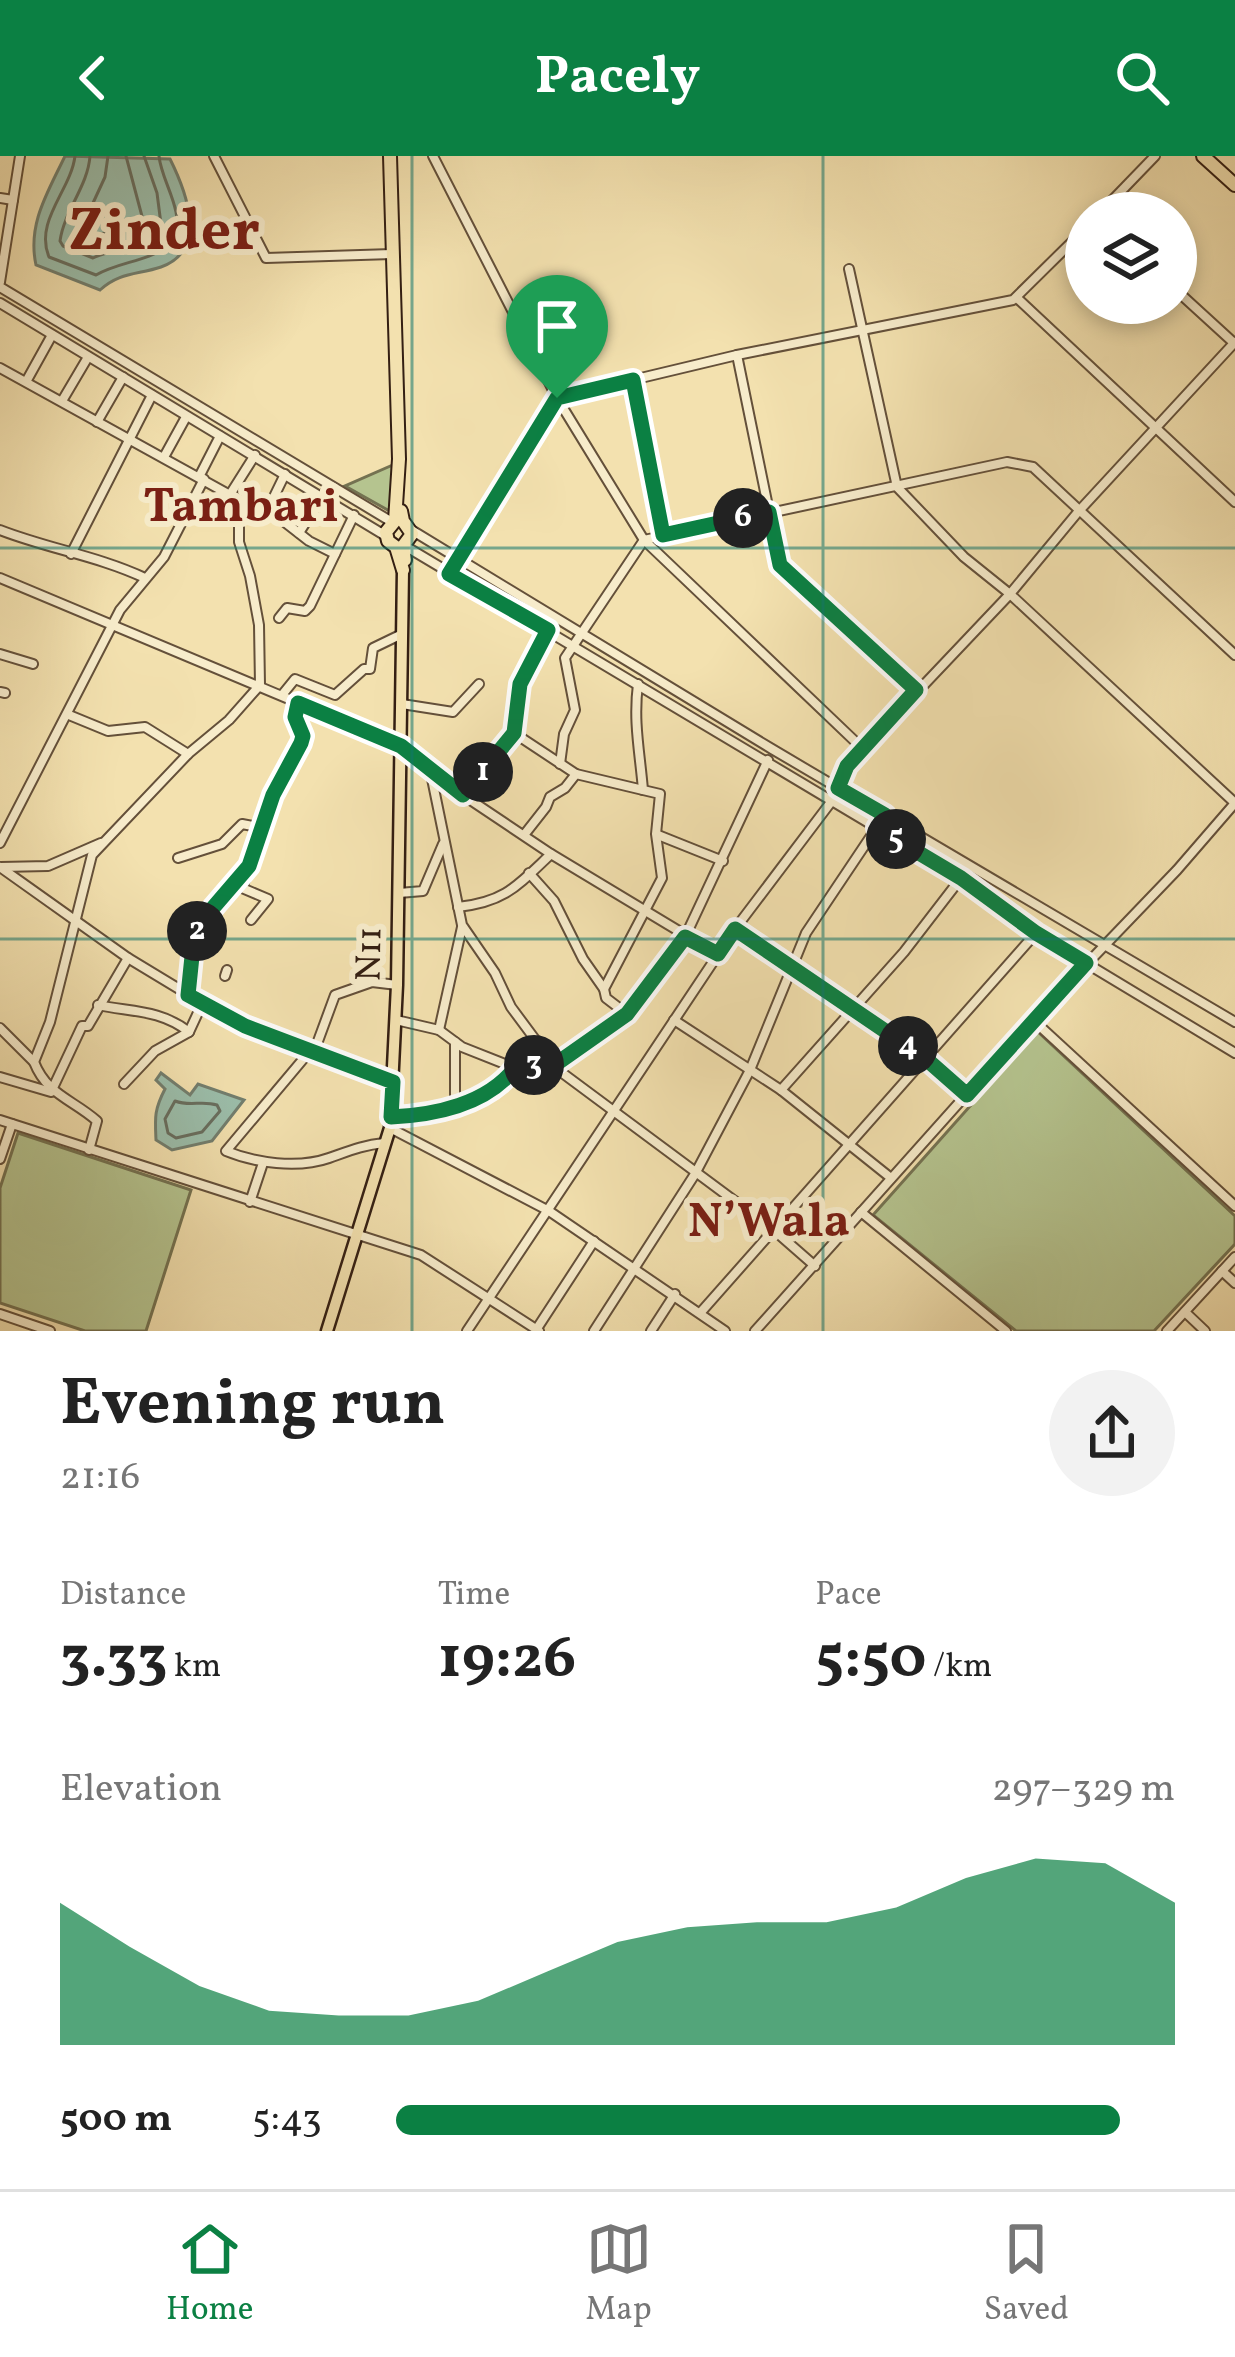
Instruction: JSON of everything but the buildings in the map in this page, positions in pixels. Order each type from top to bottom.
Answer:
[{"type":"highway","points":[[390,156],[398,544],[404,570]]},
{"type":"highway","points":[[1203,156],[1235,185]]},
{"type":"highway","points":[[1213,156],[1235,176]]},
{"type":"highway","points":[[398,544],[411,539],[400,524]]},
{"type":"main road","name":"N11","points":[[327,1331],[390,1122],[404,570]]},
{"type":"street","points":[[20,156],[0,285],[1235,1022]]},
{"type":"street","points":[[214,156],[266,258],[394,254]]},
{"type":"street","points":[[433,156],[557,398],[644,540],[862,748]]},
{"type":"street","points":[[1120,192],[1155,156]]},
{"type":"street","points":[[0,198],[13,200]]},
{"type":"street","points":[[449,574],[557,398],[1017,298],[1065,249]]},
{"type":"street","points":[[755,1331],[1235,803],[964,557],[897,487],[849,269]]},
{"type":"street","points":[[1017,298],[1235,502]]},
{"type":"street","points":[[0,303],[961,878],[1036,933],[1235,1053]]},
{"type":"street","points":[[467,1331],[735,929],[831,802],[847,766],[1010,594],[1078,512],[1235,343],[1197,309]]},
{"type":"street","points":[[27,380],[52,335]]},
{"type":"street","points":[[736,356],[780,565],[916,690]]},
{"type":"street","points":[[62,401],[88,357]]},
{"type":"street","points":[[0,368],[235,497],[268,508],[335,554]]},
{"type":"street","points":[[97,422],[123,376]]},
{"type":"street","points":[[633,380],[663,535]]},
{"type":"street","points":[[70,554],[152,395]]},
{"type":"street","points":[[164,457],[186,417]]},
{"type":"street","points":[[0,843],[112,626],[164,557],[220,436]]},
{"type":"street","points":[[34,1062],[45,1039],[77,924],[86,870],[104,841],[260,685],[259,625],[238,542],[235,497],[255,455]]},
{"type":"street","points":[[560,764],[564,734],[575,710],[564,662],[644,540],[1007,462],[1024,462],[1235,655]]},
{"type":"street","points":[[268,508],[286,474]]},
{"type":"street","points":[[299,533],[321,495],[336,487]]},
{"type":"street","points":[[279,618],[287,608],[305,611],[310,606],[354,515]]},
{"type":"street","points":[[0,530],[145,578]]},
{"type":"street","points":[[0,578],[401,746],[430,772],[551,854],[718,954]]},
{"type":"street","points":[[463,795],[514,733],[520,684],[548,630]]},
{"type":"street","points":[[282,695],[295,679],[335,695],[370,669],[370,652],[380,642],[402,634]]},
{"type":"street","points":[[0,654],[33,664]]},
{"type":"street","points":[[403,704],[453,712],[479,684]]},
{"type":"street","points":[[638,684],[634,716],[643,790]]},
{"type":"street","points":[[251,920],[268,898],[242,888],[273,795],[303,736],[295,717],[298,703]]},
{"type":"street","points":[[69,715],[108,731],[145,727],[188,754]]},
{"type":"street","points":[[514,733],[576,774],[661,794],[656,834],[663,872],[604,989]]},
{"type":"street","points":[[396,1020],[439,1030],[515,1068],[556,1064],[627,1014],[685,937],[772,749]]},
{"type":"street","points":[[430,772],[462,925],[495,973],[511,1007],[565,1077],[775,1231],[814,1265]]},
{"type":"street","points":[[524,835],[550,797],[566,788],[576,774]]},
{"type":"street","points":[[594,1331],[695,1174],[749,1070],[815,917],[885,815]]},
{"type":"street","points":[[178,858],[222,844],[242,824],[262,828]]},
{"type":"street","points":[[656,834],[723,861]]},
{"type":"street","points":[[0,867],[48,866],[104,841]]},
{"type":"street","points":[[399,893],[423,891],[444,842]]},
{"type":"street","points":[[458,907],[481,907],[498,900],[551,854]]},
{"type":"street","points":[[188,995],[194,937],[249,866]]},
{"type":"street","points":[[0,867],[77,924],[202,1004],[245,1026],[393,1082]]},
{"type":"street","points":[[529,873],[554,901],[606,998],[627,1014]]},
{"type":"street","points":[[781,1090],[854,1010],[961,878]]},
{"type":"street","points":[[439,1030],[462,925]]},
{"type":"street","points":[[735,929],[925,1058],[967,1095]]},
{"type":"street","points":[[701,1312],[1036,933]]},
{"type":"street","points":[[51,1092],[82,1026],[88,1026],[128,958]]},
{"type":"street","points":[[386,1143],[313,1162],[263,1163],[224,1149],[312,1052],[335,995],[372,982],[397,986]]},
{"type":"street","points":[[124,1084],[155,1051],[188,1032],[202,1004]]},
{"type":"street","points":[[98,1005],[115,1010],[125,1006],[167,1019],[188,1032]]},
{"type":"street","points":[[674,1020],[781,1090],[891,1178]]},
{"type":"street","points":[[1033,1020],[1235,1206]]},
{"type":"street","points":[[0,1030],[34,1062],[51,1092]]},
{"type":"street","points":[[455,1042],[455,1104]]},
{"type":"street","points":[[390,1122],[472,1101],[503,1083],[515,1068]]},
{"type":"street","points":[[0,1077],[77,1103],[98,1121],[89,1150]]},
{"type":"street","points":[[0,1120],[421,1255],[537,1330],[594,1241]]},
{"type":"street","points":[[390,1122],[549,1211],[725,1331]]},
{"type":"street","points":[[0,1159],[12,1124]]},
{"type":"street","points":[[250,1202],[263,1163]]},
{"type":"street","points":[[861,1213],[1006,1331]]},
{"type":"street","points":[[1167,1331],[1235,1257]]},
{"type":"street","points":[[1222,1271],[1235,1283]]},
{"type":"street","points":[[651,1331],[675,1294]]},
{"type":"street","points":[[1185,1312],[1205,1331]]},
{"type":"street","points":[[0,1314],[50,1331]]},
{"type":"street","points":[[706,1331],[712,1321]]},
{"type":"green space","points":[[395,464],[393,513],[345,486]]},
{"type":"green space","points":[[1037,1031],[1235,1216],[1235,1244],[1154,1331],[1016,1331],[873,1215]]},
{"type":"green space","points":[[18,1133],[191,1190],[146,1331],[85,1331],[0,1303],[0,1188]]},
{"type":"water","points":[[65,156],[170,159],[190,219],[185,247],[176,259],[122,277],[100,290],[36,265],[37,222]]},
{"type":"water","points":[[161,1073],[190,1095],[198,1084],[244,1100],[212,1141],[172,1150],[156,1140],[156,1114],[165,1089],[156,1080]]},
{"type":"district","name":"Zinder","points":[[164,228]]},
{"type":"district","name":"Tambari","points":[[241,504]]},
{"type":"district","name":"N’Wala","points":[[769,1219]]},
{"type":"route","points":[[633,380],[663,535],[769,512],[780,565],[916,690],[847,766],[838,788],[885,815],[877,828],[1086,963],[967,1095],[925,1058],[735,929],[718,954],[685,937],[627,1014],[556,1064],[515,1068],[503,1083],[472,1101],[414,1116],[391,1117],[393,1082],[245,1026],[188,995],[194,937],[249,866],[273,795],[301,743],[295,717],[298,703],[401,746],[463,795],[514,733],[520,684],[548,630],[449,574],[557,398],[633,380]]}]
